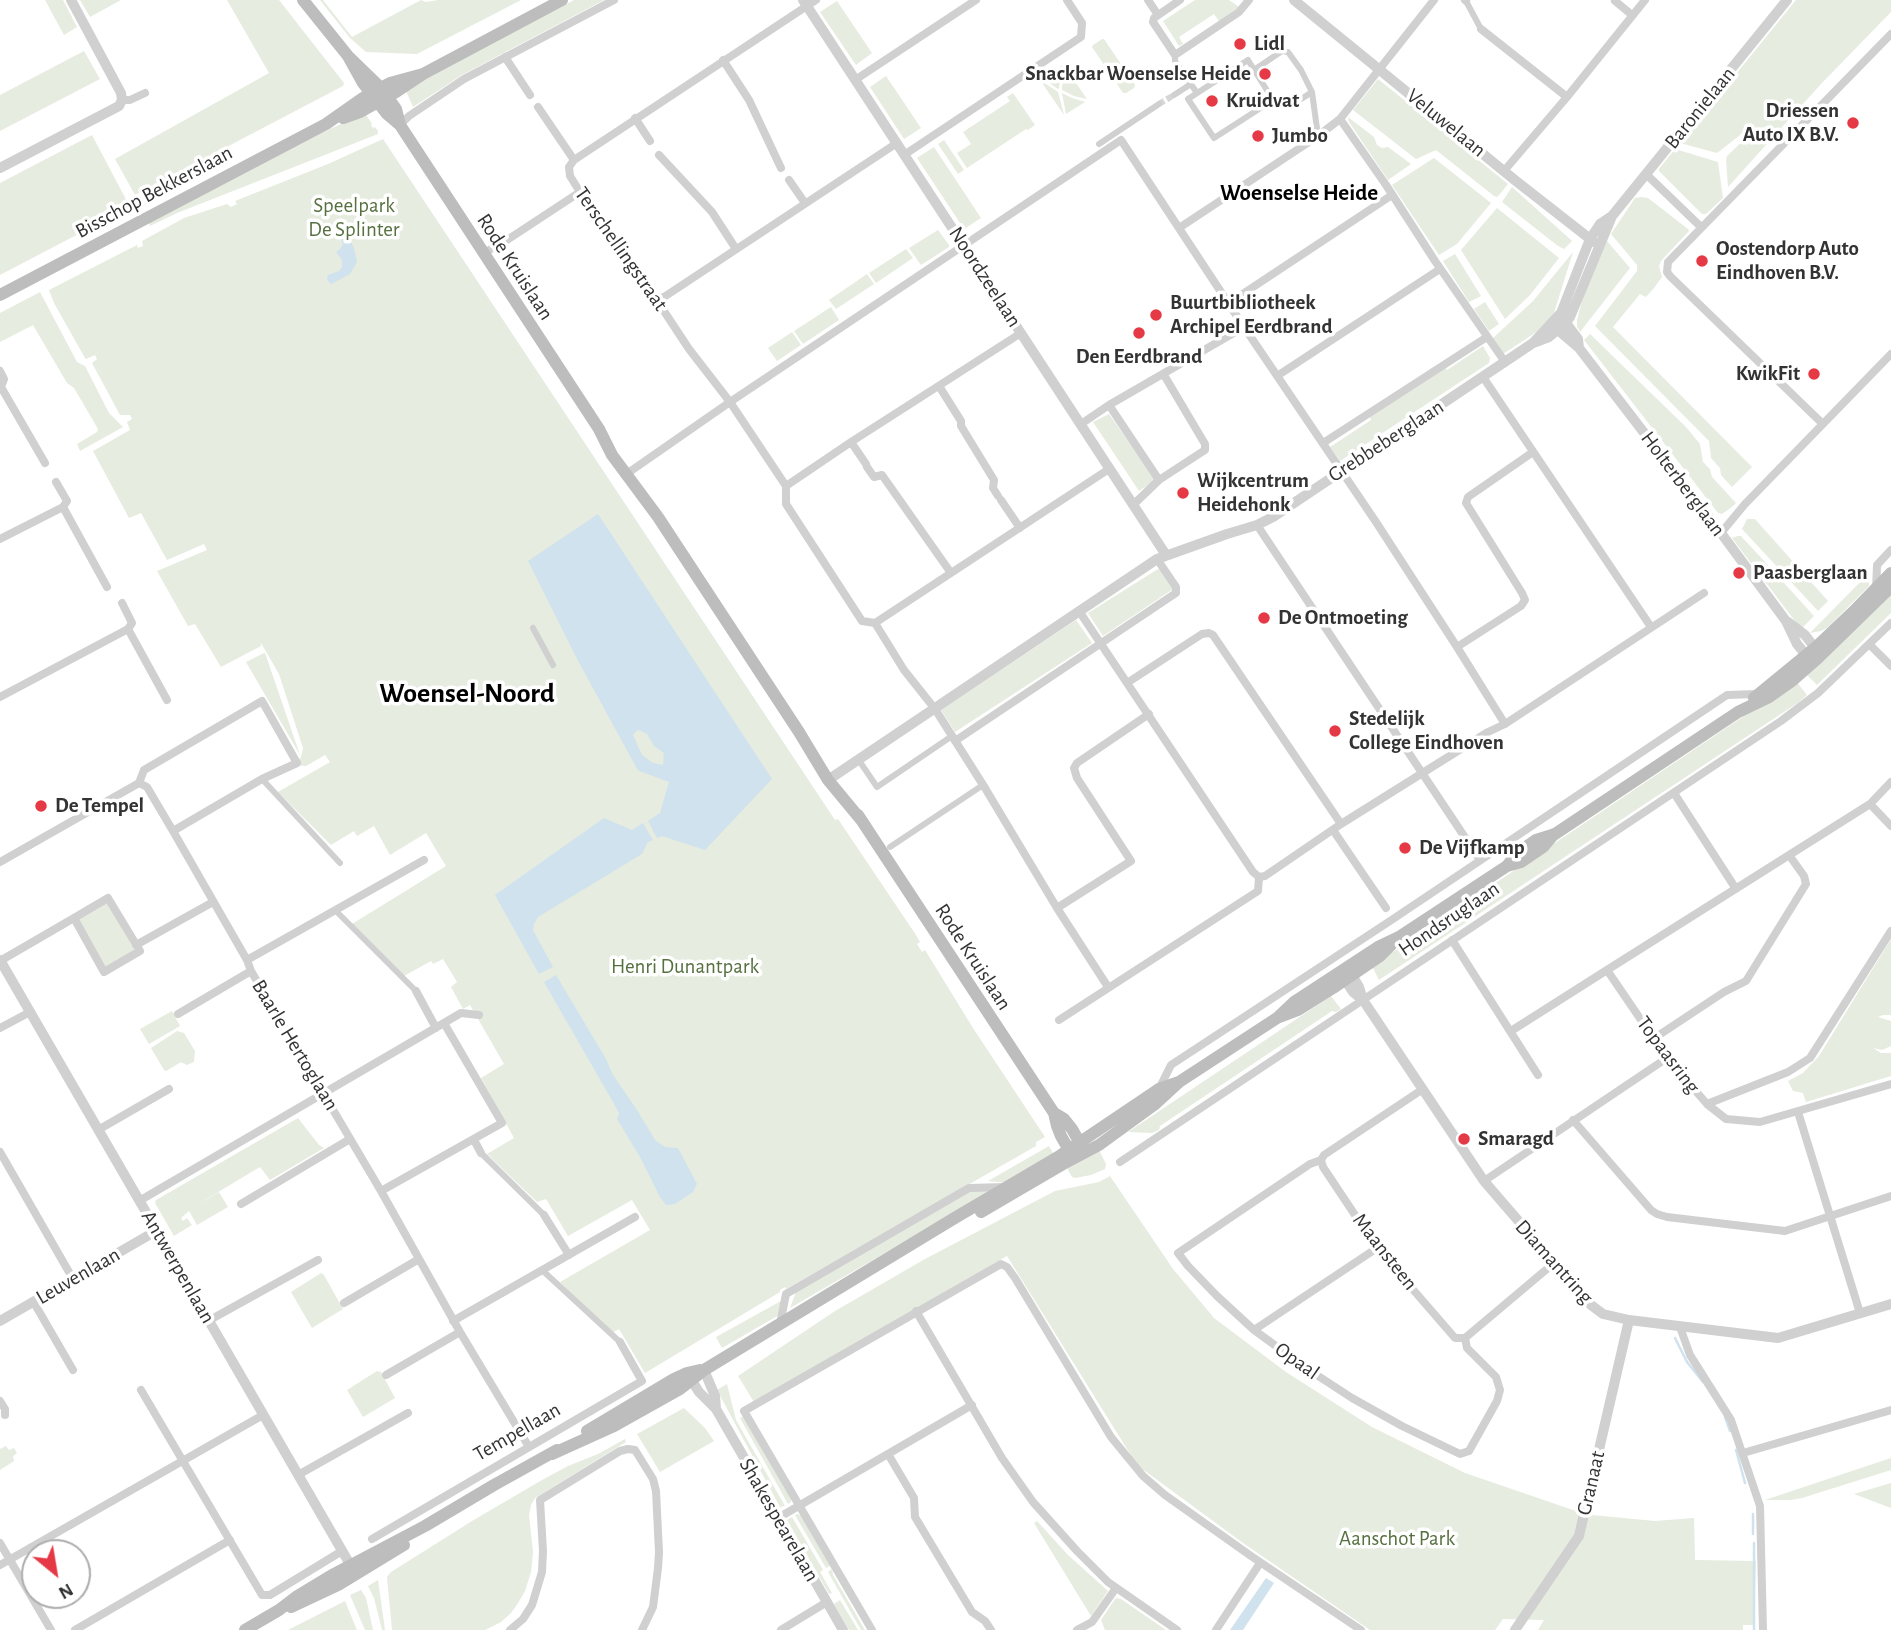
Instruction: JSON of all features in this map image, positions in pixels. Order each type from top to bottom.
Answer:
[{"type":"main road","name":"Rode Kruislaan","points":[[303,0],[379,95],[387,114],[400,125],[799,732],[862,821],[1054,1113],[1064,1119],[1076,1149]]},
{"type":"main road","name":"Bisschop Bekkerslaan","points":[[0,295],[562,0]]},
{"type":"main road","name":"Hondsruglaan","points":[[1076,1149],[1099,1145],[1154,1105],[1179,1082],[1277,1018],[1294,1002],[1347,975],[1378,947],[1399,937],[1507,866],[1521,862],[1544,847],[1555,834],[1738,712],[1793,680],[1813,654],[1891,573]]},
{"type":"main road","name":"Hondsruglaan","points":[[1738,712],[1813,654],[1891,587]]},
{"type":"main road","name":"Hondsruglaan","points":[[1076,1149],[1159,1089],[1179,1082]]},
{"type":"main road","name":"Tempellaan","points":[[245,1630],[279,1611],[296,1597],[353,1569],[494,1485],[552,1454],[674,1379],[689,1377],[704,1370],[1007,1186],[1076,1149]]},
{"type":"main road","name":"Tempellaan","points":[[877,1265],[959,1225],[1076,1149]]},
{"type":"street","points":[[0,167],[119,106],[122,100],[121,93],[71,0]]},
{"type":"street","points":[[400,125],[464,79],[614,0]]},
{"type":"street","points":[[855,80],[976,0]]},
{"type":"street","points":[[904,155],[1081,37],[1082,23],[1067,0]]},
{"type":"street","points":[[1148,0],[1158,15]]},
{"type":"street","points":[[1180,0],[1154,18],[1153,22],[1197,93]]},
{"type":"street","points":[[1175,55],[1239,12],[1249,0]]},
{"type":"street","name":"Veluwelaan","points":[[1294,0],[1594,242]]},
{"type":"street","points":[[1180,228],[1340,119],[1434,0]]},
{"type":"street","points":[[1615,0],[1632,15]]},
{"type":"street","points":[[1504,171],[1645,0]]},
{"type":"street","name":"Baronielaan","points":[[1560,324],[1570,317],[1594,242],[1612,216],[1787,0]]},
{"type":"street","points":[[1466,1],[1481,29],[1567,97]]},
{"type":"street","points":[[573,160],[809,2]]},
{"type":"street","name":"Noordzeelaan","points":[[809,2],[855,80],[1133,505],[1161,557]]},
{"type":"street","points":[[1822,424],[1667,272],[1668,262],[1891,34]]},
{"type":"street","points":[[1254,70],[1282,51],[1289,52],[1312,92],[1318,136]]},
{"type":"street","name":"Terschellingstraat","points":[[505,57],[573,160],[569,167],[570,176],[580,192],[650,295],[656,299],[689,349],[730,402],[786,486],[786,504],[862,621],[875,623],[904,670],[935,709],[1108,987]]},
{"type":"street","points":[[723,60],[749,100],[781,168],[805,204]]},
{"type":"street","points":[[1273,100],[1214,138],[1188,99],[1248,61],[1273,100],[1289,107],[1312,92]]},
{"type":"street","points":[[1174,95],[1191,84]]},
{"type":"street","points":[[122,100],[130,100],[145,93]]},
{"type":"street","points":[[1099,144],[1159,104]]},
{"type":"street","points":[[635,118],[659,155],[712,212],[736,249]]},
{"type":"street","points":[[1340,119],[1505,362]]},
{"type":"street","points":[[629,473],[730,402],[1121,141],[1323,443],[1505,724]]},
{"type":"street","points":[[656,299],[664,297],[897,143]]},
{"type":"street","points":[[1646,174],[1702,227]]},
{"type":"street","points":[[484,253],[580,192]]},
{"type":"street","points":[[1229,303],[1392,195]]},
{"type":"street","points":[[1277,376],[1440,269]]},
{"type":"street","name":"Grebbeberglaan","points":[[831,778],[1161,557],[1257,525],[1273,517],[1533,343],[1549,337],[1560,324]]},
{"type":"street","name":"Holterberglaan","points":[[1560,324],[1786,621],[1805,635],[1813,654]]},
{"type":"street","points":[[1080,425],[1109,405],[1244,327]]},
{"type":"street","points":[[786,486],[1021,333]]},
{"type":"street","name":"Grebbeberglaan","points":[[1323,443],[1487,337]]},
{"type":"street","points":[[1721,533],[1745,504],[1891,354]]},
{"type":"street","points":[[0,371],[4,379],[1,387],[45,463]]},
{"type":"street","points":[[1133,505],[1159,480],[1205,450],[1205,444],[1164,375]]},
{"type":"street","points":[[1483,377],[1651,627]]},
{"type":"street","points":[[939,386],[994,480],[993,488],[1020,528]]},
{"type":"street","points":[[1109,405],[1159,480]]},
{"type":"street","points":[[851,442],[874,477],[882,475],[951,573]]},
{"type":"street","points":[[1457,647],[1521,606],[1525,600],[1466,503],[1468,497],[1533,452]]},
{"type":"street","points":[[875,623],[1109,469]]},
{"type":"street","points":[[0,539],[63,507],[67,501],[56,482]]},
{"type":"street","points":[[63,507],[107,587]]},
{"type":"street","points":[[1257,525],[1480,860]]},
{"type":"street","name":"Hondsruglaan","points":[[1875,589],[1877,565],[1891,550]]},
{"type":"street","points":[[858,759],[877,787],[1176,593],[1176,587],[1161,557]]},
{"type":"street","points":[[1079,611],[1253,872],[1259,877],[1265,876],[1337,827],[1505,724],[1704,593]]},
{"type":"street","points":[[0,697],[128,629],[132,623],[122,603]]},
{"type":"street","name":"Hondsruglaan","points":[[1121,1162],[1781,721],[1809,700],[1891,623]]},
{"type":"street","points":[[533,628],[553,665]]},
{"type":"street","points":[[128,629],[167,700]]},
{"type":"street","points":[[1127,683],[1202,634],[1213,635],[1393,919]]},
{"type":"street","points":[[1870,645],[1891,666]]},
{"type":"street","name":"Hondsruglaan","points":[[1159,1089],[1171,1065],[1727,695],[1758,694]]},
{"type":"street","points":[[0,862],[139,783],[144,770],[262,701],[297,763],[262,779],[173,831]]},
{"type":"street","points":[[1058,908],[1131,861],[1077,778],[1074,768],[1077,763],[1149,714]]},
{"type":"street","points":[[262,779],[340,863]]},
{"type":"street","points":[[1511,1031],[1870,804],[1891,782]]},
{"type":"street","name":"Baarle Hertoglaan","points":[[139,783],[147,787],[173,831],[453,1321],[529,1447]]},
{"type":"street","points":[[890,848],[983,785]]},
{"type":"street","points":[[1674,793],[1736,889]]},
{"type":"street","points":[[1870,804],[1891,826]]},
{"type":"street","points":[[1653,1039],[1724,992],[1746,981],[1806,884],[1804,876],[1789,855]]},
{"type":"street","points":[[247,960],[424,860]]},
{"type":"street","points":[[1059,1020],[1258,891],[1259,877]]},
{"type":"street","points":[[0,960],[108,898],[140,951],[104,972],[74,918]]},
{"type":"street","points":[[136,945],[213,902]]},
{"type":"street","points":[[336,911],[416,991],[502,1123],[381,1191]]},
{"type":"street","points":[[1707,1104],[1788,1072],[1810,1058],[1891,931]]},
{"type":"street","points":[[1452,940],[1538,1075]]},
{"type":"street","name":"Antwerpenlaan","points":[[0,960],[353,1569]]},
{"type":"street","name":"Topaasring","points":[[1606,970],[1667,1058],[1707,1104],[1726,1119],[1760,1122],[1891,1084]]},
{"type":"street","points":[[178,1014],[251,971]]},
{"type":"street","name":"Diamantring","points":[[1347,975],[1359,987],[1363,1000],[1483,1181],[1591,1305],[1603,1314],[1679,1327],[1778,1338],[1891,1304]]},
{"type":"street","points":[[0,1028],[30,1012]]},
{"type":"street","points":[[139,1201],[461,1013],[479,1015]]},
{"type":"street","points":[[1483,1181],[1667,1058]]},
{"type":"street","points":[[98,1130],[169,1088]]},
{"type":"street","points":[[1321,1160],[1324,1155],[1423,1088]]},
{"type":"street","points":[[1798,1112],[1860,1313]]},
{"type":"street","points":[[1573,1120],[1657,1214],[1685,1220],[1785,1231],[1891,1196]]},
{"type":"street","points":[[241,1204],[350,1139]]},
{"type":"street","points":[[474,1140],[481,1153],[544,1215],[569,1255]]},
{"type":"street","points":[[0,1152],[73,1279]]},
{"type":"street","name":"Maansteen","points":[[1321,1160],[1377,1248],[1455,1338],[1465,1338]]},
{"type":"street","name":"Opaal","points":[[1321,1160],[1310,1164],[1178,1253],[1217,1296],[1254,1330],[1307,1368],[1352,1398],[1460,1454],[1469,1451],[1497,1401],[1500,1390],[1496,1377],[1466,1348],[1465,1338]]},
{"type":"street","points":[[780,1325],[786,1294],[969,1188],[1007,1186]]},
{"type":"street","points":[[453,1321],[635,1217]]},
{"type":"street","name":"Leuvenlaan","points":[[0,1321],[156,1231]]},
{"type":"street","points":[[1254,1330],[1377,1248]]},
{"type":"street","points":[[344,1303],[419,1259]]},
{"type":"street","points":[[208,1321],[318,1260]]},
{"type":"street","points":[[1465,1338],[1554,1263]]},
{"type":"street","points":[[1177,1630],[1116,1588],[1077,1551],[1033,1502],[1002,1458],[916,1311],[1001,1264],[1007,1267],[1111,1437],[1143,1476],[1165,1495],[1260,1563],[1361,1630]]},
{"type":"street","points":[[542,1270],[620,1342]]},
{"type":"street","points":[[33,1301],[73,1370]]},
{"type":"street","name":"Shakespearelaan","points":[[872,1630],[744,1411],[916,1311]]},
{"type":"street","name":"Granaat","points":[[1515,1630],[1578,1535],[1629,1320]]},
{"type":"street","points":[[1679,1327],[1690,1355],[1731,1420],[1760,1506],[1763,1630]]},
{"type":"street","points":[[386,1375],[460,1332]]},
{"type":"street","name":"Tempellaan","points":[[372,1539],[642,1381],[620,1342]]},
{"type":"street","name":"Shakespearelaan","points":[[704,1370],[715,1396],[716,1409]]},
{"type":"street","name":"Shakespearelaan","points":[[689,1377],[716,1409],[843,1630]]},
{"type":"street","points":[[141,1391],[262,1595],[270,1595],[342,1551]]},
{"type":"street","points":[[0,1401],[5,1415]]},
{"type":"street","points":[[778,1518],[972,1405]]},
{"type":"street","points":[[1743,1453],[1891,1409]]},
{"type":"street","points":[[298,1475],[408,1413]]},
{"type":"street","points":[[0,1564],[263,1415]]},
{"type":"street","points":[[510,1630],[523,1619],[532,1605],[542,1572],[540,1500],[620,1451],[628,1449],[635,1450],[653,1479],[656,1491],[659,1552],[653,1607],[642,1630]]},
{"type":"street","points":[[888,1454],[914,1498],[915,1517],[972,1612],[985,1621],[991,1630]]},
{"type":"street","points":[[75,1630],[230,1540]]},
{"type":"street","points":[[0,1543],[51,1630]]},
{"type":"street","points":[[1216,1630],[1260,1563]]},
{"type":"street","points":[[1077,1630],[1095,1626],[1116,1588]]},
{"type":"street","points":[[781,1630],[827,1602]]},
{"type":"green space","points":[[45,0],[63,0],[77,27],[64,35]]},
{"type":"green space","points":[[80,0],[121,0],[90,17]]},
{"type":"green space","points":[[227,0],[279,0],[344,83],[343,86],[135,195],[115,159],[269,73]]},
{"type":"green space","points":[[320,0],[323,0],[352,37],[421,0],[521,0],[417,54],[366,52],[350,38]]},
{"type":"green space","points":[[574,0],[604,0],[462,75],[413,107],[406,91],[428,76]]},
{"type":"green space","points":[[1195,0],[1229,0],[1239,7],[1219,21],[1214,14],[1179,37],[1183,44],[1179,46],[1163,21]]},
{"type":"green space","points":[[1796,0],[1891,0],[1891,12],[1821,84],[1728,187],[1727,156],[1747,137],[1744,132],[1717,153],[1680,143]]},
{"type":"green space","points":[[837,1],[872,53],[856,65],[820,12]]},
{"type":"green space","points":[[1102,39],[1135,85],[1126,93],[1123,93],[1092,47]]},
{"type":"green space","points":[[84,51],[100,79],[0,131],[0,95]]},
{"type":"green space","points":[[1063,64],[1087,99],[1062,90]]},
{"type":"green space","points":[[1062,65],[1059,88],[1058,89],[1042,78]]},
{"type":"green space","points":[[886,76],[921,128],[904,139],[870,87]]},
{"type":"green space","points":[[1378,79],[1508,184],[1500,194],[1494,196],[1436,150],[1416,159],[1353,110]]},
{"type":"green space","points":[[1040,80],[1058,92],[1064,115]]},
{"type":"green space","points":[[1013,93],[1035,125],[967,168],[957,153],[971,144],[963,132],[1010,101],[1007,97]]},
{"type":"green space","points":[[1062,93],[1072,98],[1085,102],[1066,114]]},
{"type":"green space","points":[[365,113],[378,134],[150,226],[149,223],[306,140]]},
{"type":"green space","points":[[1348,117],[1374,137],[1377,145],[1388,147],[1411,164],[1388,180]]},
{"type":"green space","points":[[92,135],[130,207],[0,275],[0,183]]},
{"type":"green space","name":"Henri Dunantpark","points":[[383,139],[835,820],[838,819],[916,935],[922,952],[925,950],[1045,1137],[1036,1142],[1036,1146],[786,1289],[785,1287],[645,1373],[619,1329],[610,1334],[560,1282],[650,1230],[632,1200],[568,1236],[546,1199],[537,1202],[487,1154],[514,1138],[481,1078],[504,1064],[470,1005],[463,1009],[451,987],[457,982],[443,959],[433,964],[431,961],[404,976],[352,924],[446,866],[426,833],[390,855],[374,826],[357,836],[354,831],[331,845],[278,792],[330,762],[325,755],[306,766],[296,765],[303,748],[279,674],[261,643],[261,646],[221,667],[195,624],[188,626],[157,571],[207,550],[204,544],[167,560],[141,513],[129,518],[93,451],[130,430],[127,422],[132,419],[130,415],[120,415],[92,363],[97,359],[95,355],[85,358],[49,290],[137,245],[138,248],[143,246],[142,241],[184,218],[227,204],[231,207],[237,204],[235,201]]},
{"type":"green space","points":[[944,140],[964,170],[958,174],[938,144]]},
{"type":"green space","points":[[934,147],[981,218],[964,229],[917,158]]},
{"type":"green space","points":[[1675,149],[1718,162],[1723,198],[1706,214],[1702,214],[1659,171]]},
{"type":"green space","points":[[1434,158],[1491,203],[1457,244],[1439,255],[1392,185]]},
{"type":"green space","points":[[1512,187],[1572,241],[1564,249],[1502,202]]},
{"type":"green space","points":[[1635,198],[1648,198],[1689,231],[1661,261],[1659,266],[1662,277],[1654,288],[1646,297],[1640,294],[1613,327],[1752,467],[1732,487],[1711,458],[1709,441],[1595,326],[1637,271],[1637,265],[1611,234]]},
{"type":"green space","points":[[1497,208],[1559,258],[1530,295],[1505,319],[1461,250]]},
{"type":"green space","points":[[938,230],[949,247],[921,265],[909,248]]},
{"type":"green space","points":[[1607,241],[1630,268],[1580,332],[1577,320],[1580,308],[1592,269]]},
{"type":"green space","points":[[906,249],[913,258],[876,283],[869,273]]},
{"type":"green space","points":[[1573,252],[1554,313],[1535,333],[1503,354],[1493,338],[1533,301]]},
{"type":"green space","points":[[1455,254],[1481,296],[1469,302],[1443,261]]},
{"type":"green space","points":[[867,274],[874,284],[836,309],[829,300]]},
{"type":"green space","points":[[40,292],[77,362],[85,366],[109,413],[123,427],[80,451],[77,444],[98,429],[33,325],[0,342],[0,313]]},
{"type":"green space","points":[[1485,302],[1499,324],[1489,331],[1474,309]]},
{"type":"green space","points":[[831,307],[839,320],[803,344],[794,331]]},
{"type":"green space","points":[[792,332],[801,345],[777,361],[768,348]]},
{"type":"green space","points":[[1590,334],[1686,427],[1700,444],[1703,462],[1710,469],[1712,477],[1736,503],[1733,506],[1722,514],[1718,513],[1584,340]]},
{"type":"green space","points":[[1483,346],[1490,358],[1489,363],[1340,461],[1330,447],[1371,420],[1369,415],[1444,367],[1447,370]]},
{"type":"green space","points":[[1109,414],[1156,480],[1139,491],[1093,422]]},
{"type":"green space","points":[[1747,519],[1755,519],[1828,601],[1818,611],[1742,529]]},
{"type":"green space","points":[[1741,536],[1814,616],[1801,629],[1732,538]]},
{"type":"green space","points":[[1158,569],[1173,589],[1103,636],[1088,613]]},
{"type":"green space","points":[[1869,575],[1869,586],[1827,628],[1810,633],[1866,576]]},
{"type":"green space","points":[[1891,589],[1891,613],[1817,685],[1805,673]]},
{"type":"green space","points":[[1076,620],[1092,643],[955,732],[941,710]]},
{"type":"green space","points":[[265,653],[300,755],[246,662]]},
{"type":"green space","points":[[1796,681],[1807,695],[1799,702],[1379,980],[1372,966]]},
{"type":"green space","points":[[106,903],[135,951],[106,968],[78,922]]},
{"type":"green space","points":[[1891,939],[1891,1015],[1878,1017],[1891,1021],[1891,1046],[1882,1050],[1873,1048],[1881,1053],[1891,1053],[1891,1076],[1806,1102],[1803,1093],[1793,1091],[1788,1081],[1803,1073],[1819,1056]]},
{"type":"green space","points":[[1331,996],[1341,1009],[1332,1011],[1160,1126],[1159,1130],[1152,1133],[1128,1132]]},
{"type":"green space","points":[[172,1011],[180,1026],[149,1044],[140,1029]]},
{"type":"green space","points":[[177,1031],[184,1033],[195,1051],[194,1062],[187,1065],[181,1062],[166,1071],[151,1048]]},
{"type":"green space","points":[[298,1118],[324,1148],[270,1180],[260,1167],[188,1210],[219,1192],[228,1207],[197,1225],[189,1211],[181,1218],[183,1221],[187,1218],[192,1225],[174,1236],[155,1203],[156,1200]]},
{"type":"green space","points":[[1049,1146],[1054,1155],[1007,1183],[988,1181]]},
{"type":"green space","points":[[1098,1148],[1106,1164],[1105,1169],[1091,1175],[1072,1177],[1067,1168]]},
{"type":"green space","name":"Aanschot Park","points":[[1110,1176],[1173,1269],[1214,1318],[1286,1372],[1372,1427],[1465,1473],[1592,1515],[1655,1521],[1694,1518],[1695,1560],[1756,1561],[1754,1625],[1743,1625],[1743,1630],[1538,1630],[1544,1620],[1503,1619],[1495,1630],[1370,1630],[1243,1543],[1137,1465],[1007,1256],[754,1402],[738,1376],[835,1311],[925,1259],[1055,1191],[1099,1182]]},
{"type":"green space","points":[[994,1190],[790,1308],[796,1292],[968,1191]]},
{"type":"green space","points":[[321,1273],[343,1309],[312,1328],[291,1292]]},
{"type":"green space","points":[[781,1301],[779,1315],[722,1348],[716,1337]]},
{"type":"green space","points":[[377,1371],[381,1372],[395,1398],[363,1417],[347,1390]]},
{"type":"green space","points":[[727,1384],[736,1420],[785,1506],[780,1507],[717,1390]]},
{"type":"green space","points":[[684,1408],[714,1441],[660,1472],[637,1434]]},
{"type":"green space","points":[[744,1416],[791,1498],[788,1504],[740,1418]]},
{"type":"green space","points":[[625,1439],[626,1442],[535,1498],[529,1515],[533,1552],[531,1572],[518,1603],[501,1622],[485,1630],[392,1630],[387,1577],[391,1572],[542,1480]]},
{"type":"green space","points":[[6,1446],[9,1450],[14,1448],[17,1453],[13,1456],[14,1461],[0,1470],[0,1449]]},
{"type":"green space","points":[[1891,1458],[1891,1470],[1802,1498],[1765,1500]]},
{"type":"green space","points":[[1891,1483],[1891,1508],[1854,1494]]},
{"type":"green space","points":[[798,1514],[830,1566],[826,1568],[795,1515]]},
{"type":"green space","points":[[792,1517],[823,1570],[820,1572],[832,1593],[829,1594],[787,1520]]},
{"type":"green space","points":[[1037,1521],[1068,1555],[1108,1591],[1091,1616],[1034,1523]]},
{"type":"green space","points":[[832,1569],[865,1630],[861,1630],[828,1572]]},
{"type":"green space","points":[[378,1580],[385,1630],[382,1630],[368,1586]]},
{"type":"green space","points":[[361,1590],[366,1598],[373,1630],[365,1630],[350,1595]]},
{"type":"green space","points":[[1117,1598],[1166,1630],[1105,1630],[1101,1620]]},
{"type":"green space","points":[[840,1600],[858,1630],[849,1630],[834,1604]]},
{"type":"green space","points":[[345,1601],[357,1630],[288,1630]]},
{"type":"water","points":[[340,235],[352,244],[357,262],[350,274],[331,284],[327,280],[328,275],[342,267],[342,260],[336,252],[343,244]]},
{"type":"water","points":[[598,514],[772,779],[705,850],[662,836],[657,838],[648,821],[660,813],[669,782],[639,771],[636,767],[528,561]],"holes":[[[639,730],[647,734],[654,746],[664,753],[663,765],[653,763],[642,755],[633,735]]]},
{"type":"water","points":[[604,818],[632,830],[643,823],[653,840],[648,842],[642,854],[538,917],[533,930],[553,967],[539,974],[495,895]]},
{"type":"water","points":[[556,975],[613,1075],[655,1140],[665,1147],[678,1148],[697,1184],[693,1192],[675,1204],[666,1205],[660,1197],[617,1119],[617,1109],[544,982]]},
{"type":"water","points":[[1266,1578],[1274,1583],[1243,1630],[1230,1630]]},
{"type":"waterway","points":[[1675,1338],[1687,1362],[1703,1382]]},
{"type":"waterway","points":[[1725,1417],[1730,1431]]},
{"type":"waterway","points":[[1736,1450],[1745,1483]]},
{"type":"waterway","points":[[1753,1514],[1753,1534]]},
{"type":"waterway","points":[[1754,1543],[1754,1630]]},
{"type":"tunnel","points":[[1159,104],[1174,95]]},
{"type":"place","name":"Lidl","points":[[1240,44]]},
{"type":"place","name":"Snackbar Woenselse Heide","points":[[1265,74]]},
{"type":"place","name":"Kruidvat","points":[[1212,101]]},
{"type":"place","name":"Driessen Auto IX B.V.","points":[[1853,123]]},
{"type":"place","name":"Jumbo","points":[[1258,136]]},
{"type":"place","name":"Oostendorp Auto Eindhoven B.V.","points":[[1702,261]]},
{"type":"place","name":"Buurtbibliotheek Archipel Eerdbrand","points":[[1156,315]]},
{"type":"place","name":"Den Eerdbrand","points":[[1139,333]]},
{"type":"place","name":"KwikFit","points":[[1814,374]]},
{"type":"place","name":"Wijkcentrum Heidehonk","points":[[1183,493]]},
{"type":"place","name":"Paasberglaan","points":[[1739,573]]},
{"type":"place","name":"De Ontmoeting","points":[[1264,618]]},
{"type":"place","name":"Stedelijk College Eindhoven","points":[[1335,731]]},
{"type":"place","name":"De Tempel","points":[[41,806]]},
{"type":"place","name":"De Vijfkamp","points":[[1405,848]]},
{"type":"place","name":"Smaragd","points":[[1464,1139]]},
{"type":"district","name":"Woenselse Heide","points":[[1299,193]]},
{"type":"district","name":"Woensel-Noord","points":[[467,694]]},
{"type":"park label","name":"Speelpark De Splinter","points":[[354,218]]}]
